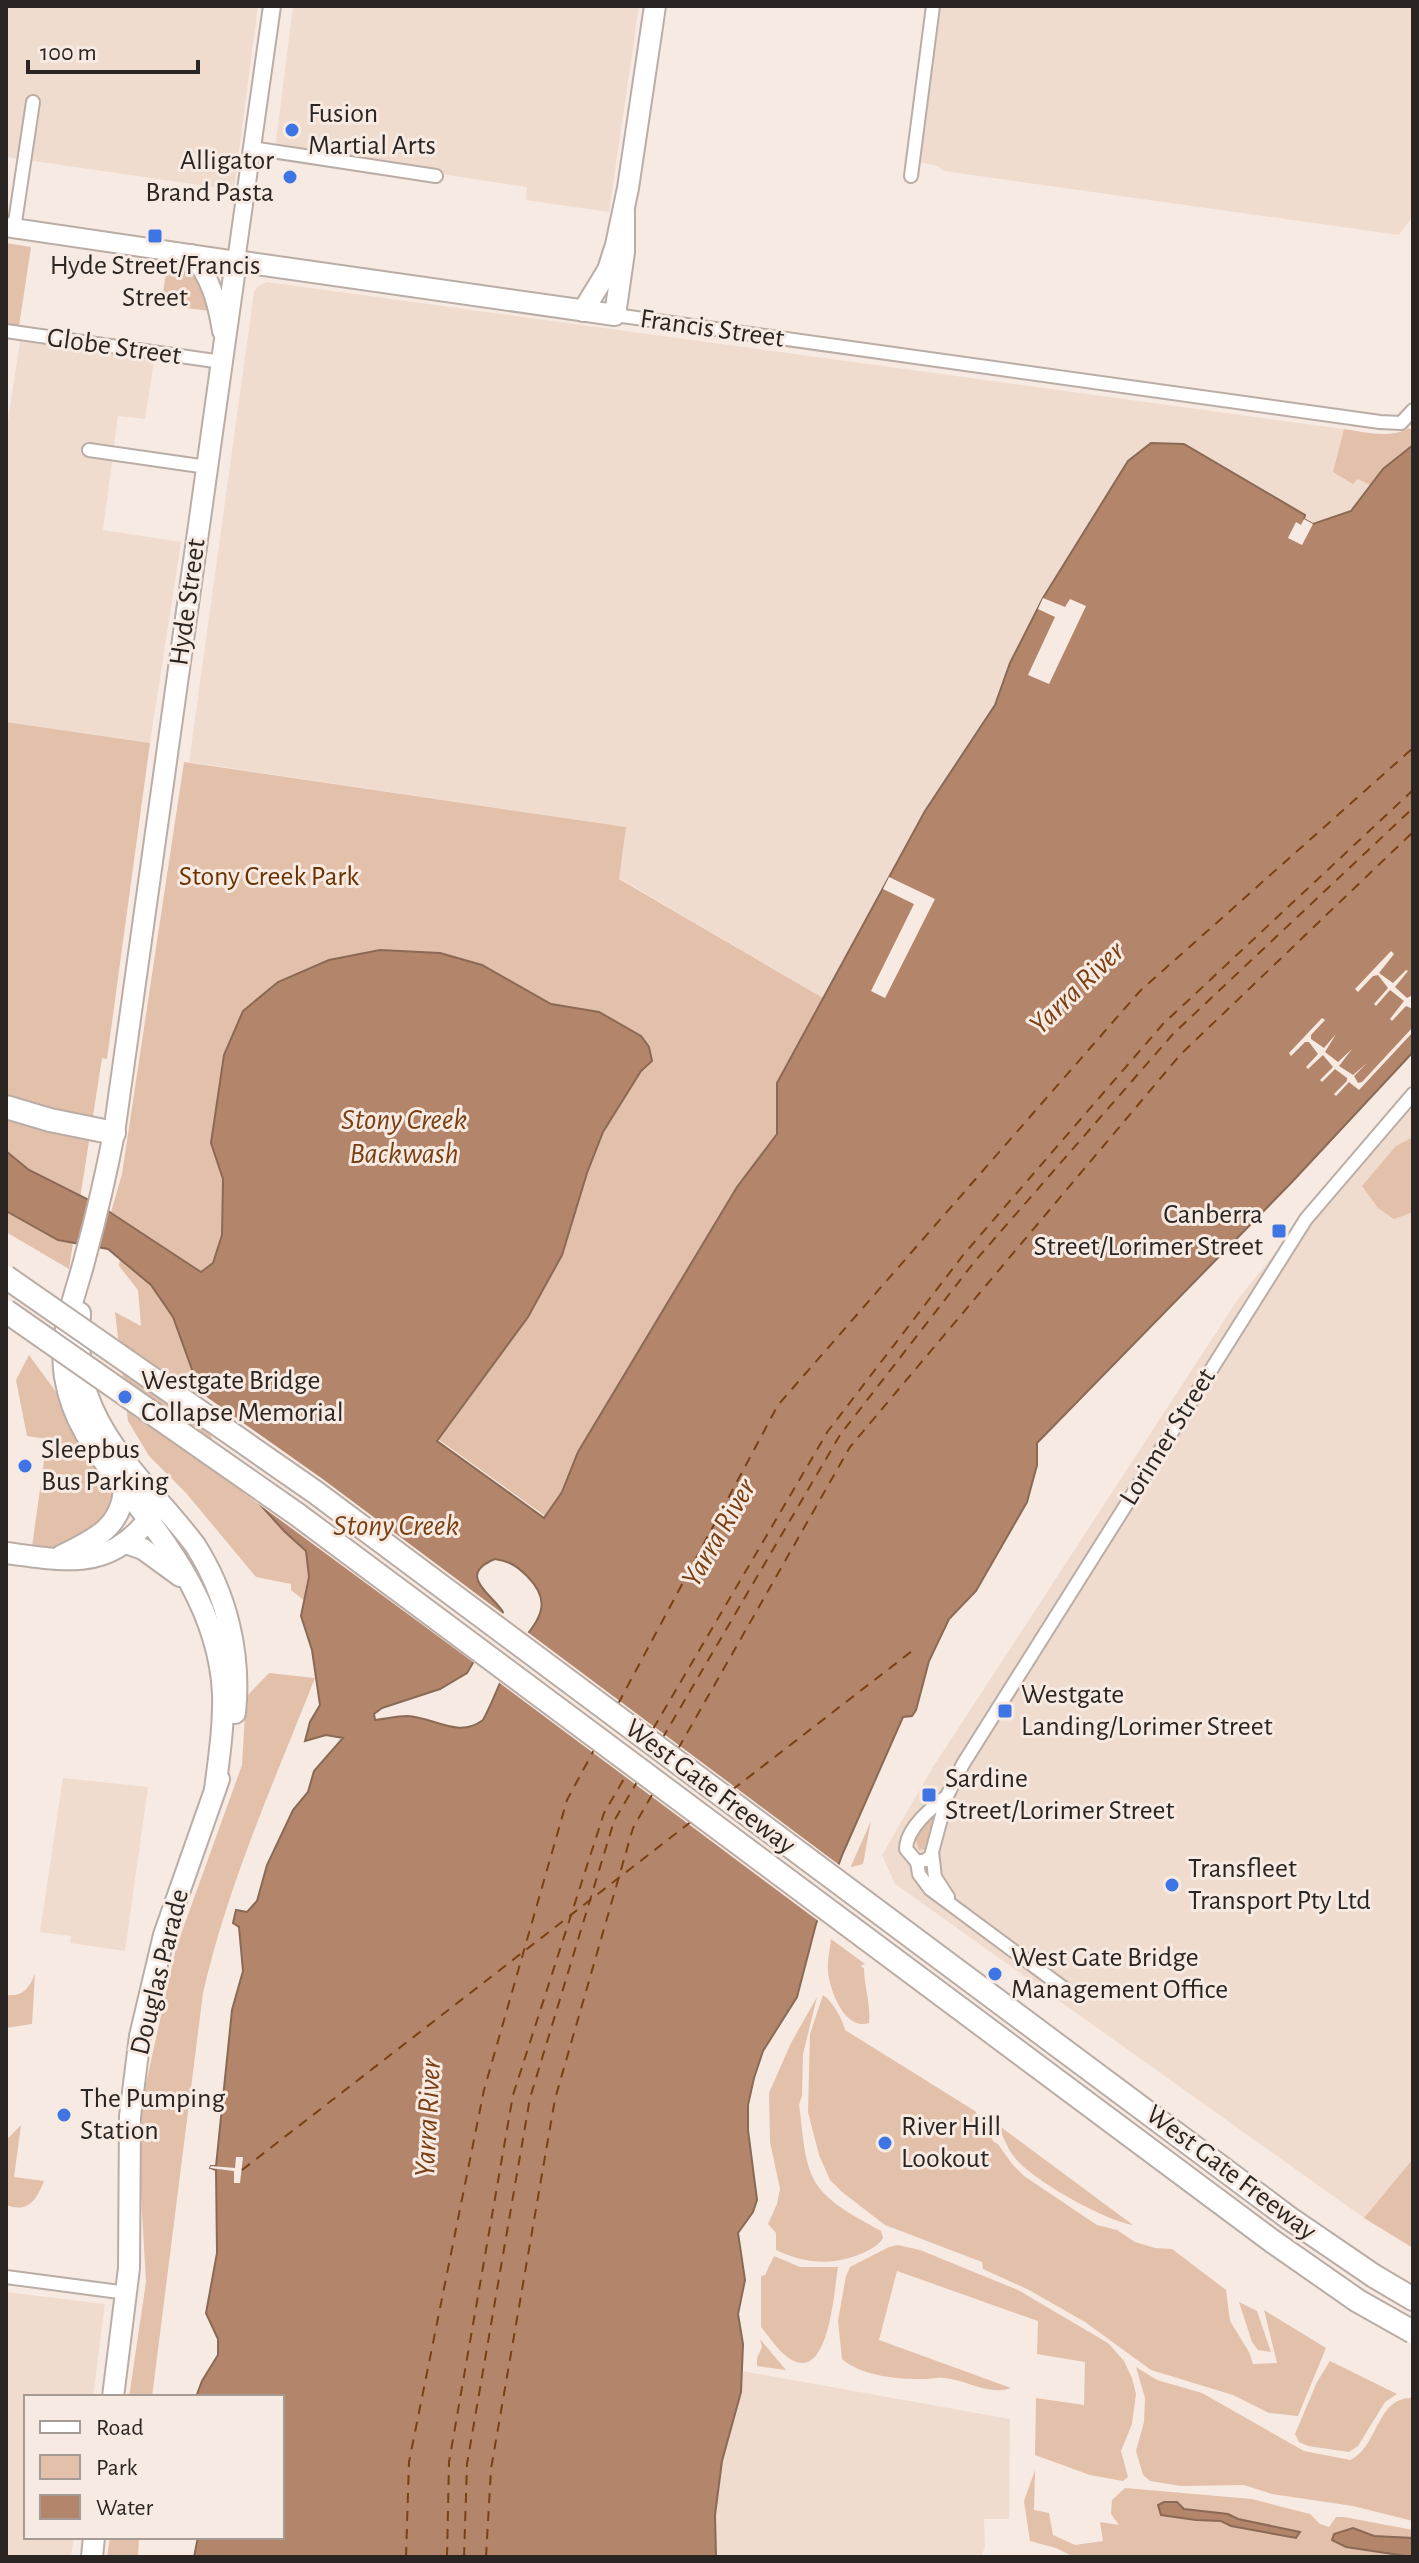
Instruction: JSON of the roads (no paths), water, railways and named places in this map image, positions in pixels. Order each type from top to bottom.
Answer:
[{"type":"highway","points":[[6,1107],[114,1133]]},
{"type":"highway","name":"West Gate Freeway","points":[[6,1277],[315,1492],[1289,2218],[1413,2299]]},
{"type":"highway","name":"West Gate Freeway","points":[[6,1311],[298,1515],[1272,2241],[1358,2301],[1413,2332]]},
{"type":"main road","points":[[583,311],[608,270],[624,212],[655,6]]},
{"type":"main road","points":[[615,315],[624,252],[624,212]]},
{"type":"main road","name":"Francis Street","points":[[10,228],[615,315]]},
{"type":"main road","points":[[191,254],[203,268],[214,290],[223,354]]},
{"type":"main road","name":"Hyde Street","points":[[100,1197],[114,1133],[236,261]]},
{"type":"main road","name":"Douglas Parade","points":[[100,1197],[65,1336],[63,1359],[66,1386],[81,1429],[99,1458],[186,1573],[202,1607],[217,1652],[223,1689],[215,1790]]},
{"type":"main road","name":"Douglas Parade","points":[[86,1255],[79,1341],[87,1394],[110,1437],[207,1564],[223,1601],[233,1645],[237,1687],[229,1754],[164,1935],[140,2036],[130,2116],[127,2293],[113,2395]]},
{"type":"main road","points":[[56,1557],[108,1529],[119,1512],[124,1488]]},
{"type":"main road","points":[[56,1557],[108,1541],[161,1503]]},
{"type":"main road","points":[[6,1553],[92,1559],[126,1543],[145,1516]]},
{"type":"main road","points":[[126,1543],[138,1546],[170,1568],[192,1590],[202,1607]]},
{"type":"street","name":"Hyde Street","points":[[236,261],[272,6]]},
{"type":"street","points":[[911,176],[933,6]]},
{"type":"street","points":[[10,228],[33,102]]},
{"type":"street","points":[[252,148],[436,176]]},
{"type":"street","name":"Francis Street","points":[[615,315],[1380,422],[1401,423],[1413,410]]},
{"type":"street","name":"Globe Street","points":[[6,331],[223,354]]},
{"type":"street","points":[[89,450],[207,467]]},
{"type":"street","name":"Lorimer Street","points":[[917,1862],[906,1849],[907,1838],[947,1796],[1008,1691],[1306,1219],[1413,1094]]},
{"type":"street","name":"Lorimer Street","points":[[932,1852],[947,1796]]},
{"type":"street","points":[[932,1852],[926,1860],[917,1862],[919,1874],[927,1886],[1069,1992]]},
{"type":"street","points":[[932,1852],[935,1877],[952,1903]]},
{"type":"street","points":[[6,2277],[127,2293]]},
{"type":"water","points":[[1151,443],[1184,444],[1305,515],[1304,519],[1313,524],[1351,511],[1383,469],[1413,445],[1413,1052],[1292,1182],[1037,1443],[1037,1465],[1027,1502],[976,1591],[949,1619],[929,1661],[916,1710],[912,1716],[903,1717],[843,1853],[816,1924],[797,1997],[763,2051],[754,2078],[748,2105],[748,2130],[757,2200],[753,2212],[738,2233],[745,2280],[738,2314],[743,2344],[741,2392],[722,2461],[715,2515],[716,2557],[194,2557],[198,2539],[284,2539],[284,2395],[197,2395],[218,2355],[218,2339],[206,2313],[217,2253],[216,2170],[210,2168],[216,2166],[232,2010],[243,1971],[239,1927],[233,1923],[236,1910],[247,1912],[257,1901],[267,1865],[293,1810],[308,1792],[314,1771],[343,1738],[326,1735],[305,1741],[310,1722],[320,1705],[312,1650],[301,1616],[309,1577],[306,1551],[228,1469],[173,1317],[151,1285],[108,1249],[58,1240],[6,1211],[6,1151],[29,1170],[99,1205],[201,1272],[213,1263],[222,1235],[223,1179],[211,1143],[224,1055],[243,1011],[278,982],[329,960],[380,950],[440,953],[482,965],[551,1004],[599,1012],[641,1036],[649,1047],[652,1061],[641,1071],[603,1132],[562,1255],[528,1317],[437,1441],[544,1518],[562,1492],[578,1452],[737,1187],[777,1134],[777,1083],[925,811],[995,705],[1010,663],[1043,598],[1128,461]],"holes":[[[495,1559],[512,1564],[537,1588],[541,1609],[512,1657],[483,1720],[464,1728],[407,1716],[375,1720],[374,1714],[382,1708],[440,1689],[467,1673],[503,1612],[480,1584],[478,1571]]]},
{"type":"water","points":[[1177,2502],[1184,2509],[1228,2514],[1238,2519],[1300,2532],[1296,2538],[1231,2526],[1221,2521],[1161,2515],[1158,2505]]},
{"type":"water","points":[[1353,2528],[1374,2536],[1413,2538],[1413,2557],[1346,2547],[1332,2540],[1334,2534]]},
{"type":"place","name":"Fusion Martial Arts","points":[[292,130]]},
{"type":"place","name":"Alligator Brand Pasta","points":[[290,177]]},
{"type":"place","name":"Hyde Street/Francis Street","points":[[155,236]]},
{"type":"place","name":"Canberra Street/Lorimer Street","points":[[1279,1231]]},
{"type":"place","name":"Westgate Bridge Collapse Memorial","points":[[125,1397]]},
{"type":"place","name":"Sleepbus Bus Parking","points":[[25,1466]]},
{"type":"place","name":"Westgate Landing/Lorimer Street","points":[[1005,1711]]},
{"type":"place","name":"Sardine Street/Lorimer Street","points":[[929,1795]]},
{"type":"place","name":"Transfleet Transport Pty Ltd","points":[[1172,1885]]},
{"type":"place","name":"West Gate Bridge Management Office","points":[[995,1974]]},
{"type":"place","name":"The Pumping Station","points":[[64,2115]]},
{"type":"place","name":"River Hill Lookout","points":[[885,2143]]},
{"type":"park label","name":"Stony Creek Park","points":[[269,877]]},
{"type":"water label","name":"Yarra River","points":[[1077,988]]},
{"type":"water label","name":"Stony Creek Backwash","points":[[404,1137]]},
{"type":"water label","name":"Stony Creek","points":[[396,1526]]},
{"type":"water label","name":"Yarra River","points":[[719,1533]]},
{"type":"water label","name":"Yarra River","points":[[428,2118]]}]
